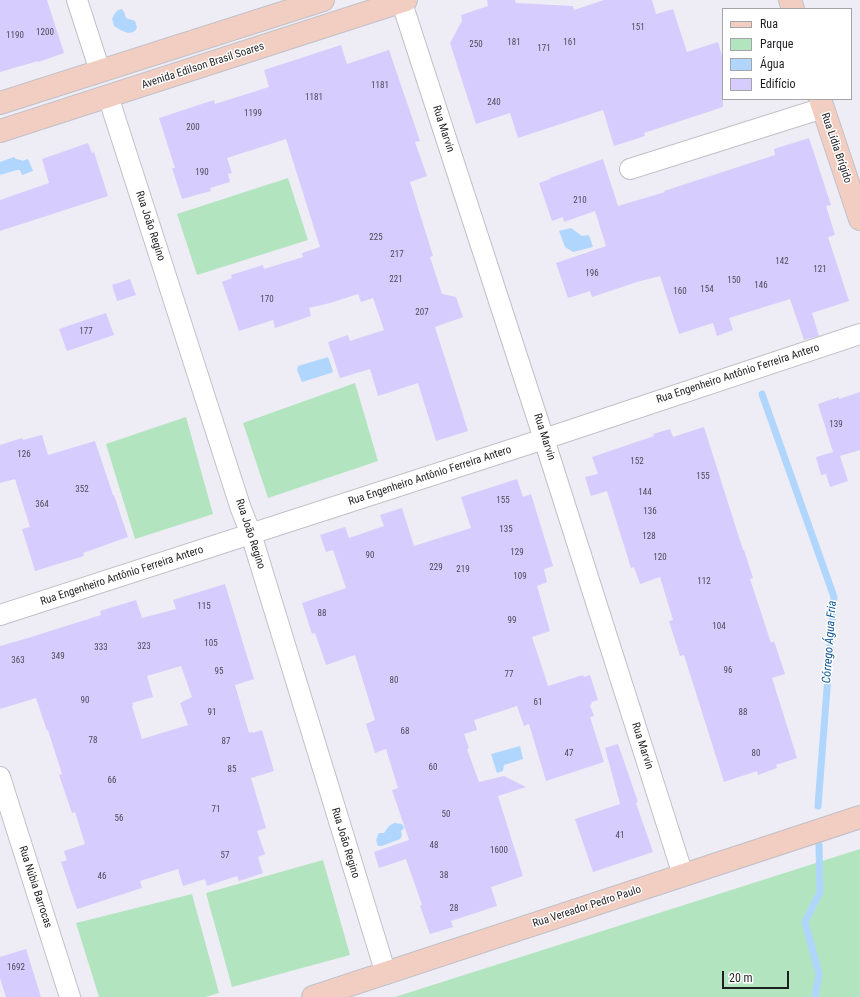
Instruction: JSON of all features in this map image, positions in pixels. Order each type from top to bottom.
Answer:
[{"type":"main road","points":[[0,103],[323,0]]},
{"type":"main road","name":"Avenida Edilson Brasil Soares","points":[[0,131],[403,0]]},
{"type":"main road","points":[[100,72],[108,96]]},
{"type":"main road","name":"Rua Lídia Brígido","points":[[821,104],[860,219]]},
{"type":"main road","name":"Rua Vereador Pedro Paulo","points":[[313,997],[860,817]]},
{"type":"street","points":[[77,0],[100,72]]},
{"type":"street","name":"Rua Marvin","points":[[403,0],[683,875]]},
{"type":"street","name":"Rua João Regino","points":[[108,96],[250,534],[386,974]]},
{"type":"street","points":[[630,169],[821,104]]},
{"type":"street","name":"Rua Engenheiro Antônio Ferreira Antero","points":[[0,615],[544,439],[860,334]]},
{"type":"street","name":"Rua Núbia Barrocas","points":[[0,777],[70,997]]},
{"type":"green space","points":[[288,178],[308,240],[197,275],[177,214]]},
{"type":"green space","points":[[355,383],[378,461],[268,498],[243,423]]},
{"type":"green space","points":[[186,417],[213,514],[135,539],[106,444]]},
{"type":"green space","points":[[860,849],[860,997],[395,997]]},
{"type":"green space","points":[[323,860],[350,955],[232,987],[206,893]]},
{"type":"green space","points":[[192,894],[219,993],[205,997],[99,997],[76,923]]},
{"type":"water","points":[[122,9],[126,18],[135,21],[137,28],[135,31],[129,33],[114,26],[112,19],[118,10]]},
{"type":"water","points":[[14,157],[22,161],[28,159],[33,171],[22,175],[20,170],[17,170],[0,175],[0,162]]},
{"type":"water","points":[[571,228],[582,236],[589,235],[593,247],[573,252],[565,247],[559,231]]},
{"type":"water","points":[[328,357],[333,371],[331,373],[302,382],[297,370],[298,366]]},
{"type":"water","points":[[520,746],[523,759],[504,765],[503,771],[497,773],[491,754]]},
{"type":"water","points":[[394,823],[402,824],[404,828],[401,831],[402,836],[400,839],[382,846],[378,846],[376,840],[379,833],[384,833],[389,826]]},
{"type":"building","points":[[0,0],[47,0],[64,53],[38,62],[0,72]]},
{"type":"building","points":[[487,0],[515,0],[516,3],[573,6],[574,10],[604,0],[652,0],[656,14],[673,9],[687,52],[718,42],[722,56],[723,107],[644,133],[645,136],[614,146],[603,110],[518,138],[510,113],[476,124],[450,43],[462,21],[461,15],[488,6]]},
{"type":"building","points":[[341,45],[347,64],[389,50],[420,141],[415,142],[427,176],[410,182],[433,256],[430,257],[442,294],[456,297],[463,317],[435,327],[468,431],[436,441],[418,383],[378,396],[370,369],[340,378],[328,342],[348,335],[350,341],[384,330],[373,298],[361,302],[358,294],[309,308],[311,316],[275,328],[273,320],[239,331],[222,282],[232,278],[231,275],[263,265],[264,269],[303,257],[302,253],[320,247],[286,139],[227,158],[232,173],[228,174],[230,182],[210,188],[211,191],[182,199],[172,168],[175,168],[159,118],[214,100],[215,104],[269,87],[264,70]]},
{"type":"building","points":[[809,138],[831,205],[826,206],[835,235],[828,237],[849,301],[812,313],[819,336],[804,340],[790,299],[729,318],[733,330],[717,336],[713,323],[679,334],[660,276],[592,297],[590,291],[568,298],[556,263],[606,246],[595,211],[564,222],[563,217],[552,221],[539,183],[603,159],[618,206],[665,192],[664,191],[775,155],[774,149]]},
{"type":"building","points":[[88,143],[92,153],[94,152],[108,196],[0,231],[0,200],[49,183],[42,159]]},
{"type":"building","points":[[130,279],[136,295],[117,301],[112,285]]},
{"type":"building","points":[[106,313],[114,335],[67,351],[59,329]]},
{"type":"building","points":[[860,392],[860,450],[840,456],[848,481],[830,487],[826,474],[821,475],[816,457],[833,452],[818,404]]},
{"type":"building","points":[[704,427],[753,578],[750,579],[771,643],[774,641],[785,674],[772,678],[797,758],[776,765],[777,768],[758,775],[757,771],[724,782],[684,655],[680,656],[669,621],[673,620],[660,577],[640,584],[634,567],[631,568],[607,491],[591,496],[585,477],[598,474],[592,457],[670,429],[673,437]]},
{"type":"building","points":[[42,435],[48,455],[95,441],[128,537],[83,553],[84,556],[35,571],[22,529],[30,527],[15,479],[0,483],[0,445],[22,438],[23,440]]},
{"type":"building","points":[[517,479],[523,497],[531,494],[553,566],[544,569],[547,582],[537,586],[550,631],[532,637],[548,686],[583,675],[584,677],[590,675],[598,700],[591,702],[592,704],[590,705],[594,716],[590,717],[604,762],[546,781],[529,724],[524,726],[517,706],[474,720],[477,730],[464,734],[469,748],[467,749],[479,782],[504,776],[526,787],[498,796],[523,876],[491,887],[497,906],[451,921],[453,927],[430,934],[420,906],[422,905],[406,859],[379,868],[374,852],[409,840],[392,790],[398,788],[386,749],[375,753],[366,724],[375,720],[355,655],[326,665],[315,633],[312,634],[302,603],[346,588],[333,550],[326,552],[320,535],[345,527],[349,538],[384,526],[380,515],[402,508],[414,546],[471,528],[461,497]]},
{"type":"building","points":[[225,584],[254,679],[235,685],[249,733],[262,730],[274,771],[251,778],[266,828],[257,831],[265,854],[258,857],[263,873],[239,881],[237,876],[207,886],[205,879],[183,886],[178,869],[140,881],[142,888],[77,909],[61,862],[67,860],[64,851],[85,844],[75,812],[72,813],[59,775],[62,774],[36,698],[0,709],[0,646],[101,615],[100,611],[136,600],[142,618],[176,609],[173,600]],"holes":[[[181,666],[192,697],[180,703],[188,725],[142,739],[132,703],[153,697],[147,676]]]},
{"type":"building","points":[[618,744],[653,852],[593,872],[575,819],[620,804],[605,748]]},
{"type":"building","points":[[26,949],[41,997],[6,997],[0,978],[0,957]]},
{"type":"waterway","name":"Córrego Água Fria","points":[[762,394],[834,597],[818,806]]},
{"type":"waterway","name":"Córrego Água Fria","points":[[815,997],[819,974],[805,922],[820,892],[819,845]]}]
